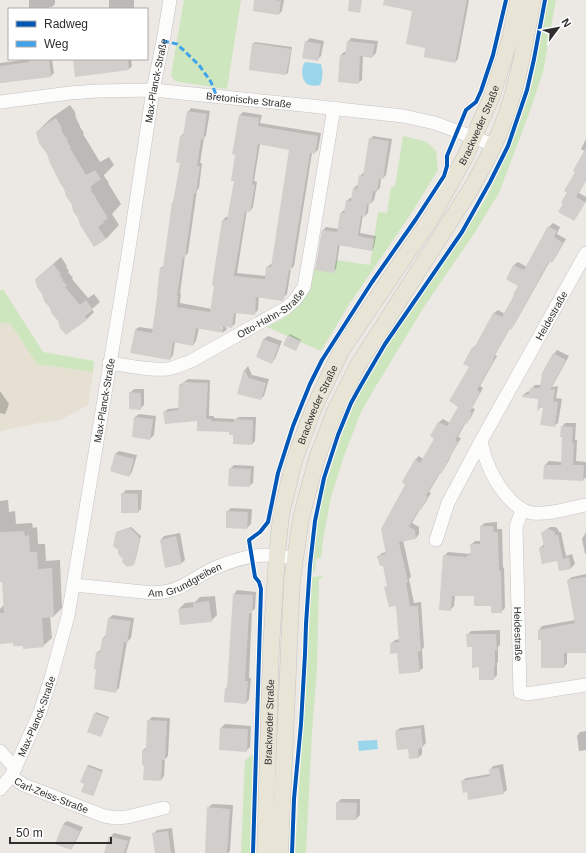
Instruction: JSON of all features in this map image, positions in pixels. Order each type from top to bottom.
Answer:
[{"type":"main road","name":"Brackweder Straße","points":[[264,853],[271,648],[276,556],[281,515],[295,458],[313,410],[341,352],[431,218],[462,164],[492,96],[510,39],[518,0]]},
{"type":"main road","name":"Brackweder Straße","points":[[280,853],[292,580],[301,518],[316,458],[335,411],[358,365],[472,187],[494,145],[503,125],[518,73],[533,0]]},
{"type":"street","name":"Max-Planck-Straße","points":[[0,789],[13,772],[40,712],[68,616],[128,255],[153,90],[170,0]]},
{"type":"street","name":"Bretonische Straße","points":[[0,102],[70,93],[153,90],[403,116],[435,123],[494,145]]},
{"type":"street","name":"Otto-Hahn-Straße","points":[[109,363],[154,369],[166,369],[178,366],[191,361],[286,308],[295,300],[304,287],[334,108]]},
{"type":"street","name":"Heidestraße","points":[[436,540],[448,503],[586,253]]},
{"type":"street","points":[[481,441],[487,462],[494,477],[503,492],[522,510],[530,513],[540,513],[586,505]]},
{"type":"street","name":"Heidestraße","points":[[522,510],[516,527],[520,692],[527,694],[586,685]]},
{"type":"street","name":"Am Grundgreiben","points":[[74,585],[154,593],[166,592],[189,583],[212,569],[227,563],[265,555],[295,558]]},
{"type":"street","name":"Carl-Zeiss-Straße","points":[[0,751],[13,772],[24,785],[104,816],[116,818],[128,817],[164,808]]},
{"type":"shaded area","points":[[0,323],[10,323],[37,364],[93,372],[88,405],[60,420],[0,431]]},
{"type":"green space","points":[[184,0],[241,0],[227,89],[178,82],[174,80],[171,75]]},
{"type":"green space","points":[[548,0],[556,0],[543,72],[499,193],[475,232],[424,307],[361,412],[344,456],[331,497],[321,558],[316,559],[315,572],[312,573],[317,523],[325,485],[343,431],[367,379],[402,323],[461,238],[486,198],[503,163],[521,119],[532,84]]},
{"type":"green space","points":[[403,136],[427,142],[436,151],[438,170],[410,215],[348,306],[321,351],[267,327],[288,315],[304,298],[311,284],[314,269],[334,273],[336,260],[370,265],[378,212],[387,213],[391,187],[395,187]]},
{"type":"green space","points":[[3,289],[43,352],[94,361],[93,372],[37,364],[10,323],[0,323],[0,291]]},
{"type":"green space","points":[[322,576],[322,578],[319,579],[317,670],[312,731],[306,853],[295,853],[312,577]]},
{"type":"green space","points":[[253,755],[250,853],[241,853],[245,760]]},
{"type":"water","points":[[305,62],[321,64],[322,80],[320,85],[310,85],[305,82],[302,73]]},
{"type":"water","points":[[377,740],[378,749],[359,751],[358,741]]},
{"type":"building","points":[[254,0],[281,1],[279,15],[253,11]]},
{"type":"building","points":[[349,0],[362,0],[360,13],[348,11]]},
{"type":"building","points":[[384,0],[467,0],[455,63],[424,57],[425,48],[406,44],[412,11],[383,5]]},
{"type":"building","points":[[305,41],[321,44],[318,61],[302,58]]},
{"type":"building","points":[[347,41],[375,44],[372,58],[360,56],[359,84],[338,82],[340,55],[345,55]]},
{"type":"building","points":[[252,43],[291,49],[286,75],[249,70]]},
{"type":"building","points":[[29,60],[49,60],[51,77],[0,83],[0,66],[29,62]]},
{"type":"building","points":[[73,60],[128,60],[129,70],[75,77]]},
{"type":"building","points":[[187,111],[207,114],[203,140],[201,139],[197,166],[200,166],[196,193],[194,193],[185,258],[183,257],[177,296],[177,307],[210,312],[214,286],[212,285],[222,220],[227,220],[234,181],[231,181],[235,155],[232,154],[239,115],[259,118],[258,126],[318,136],[315,154],[310,153],[291,270],[289,270],[284,299],[282,301],[256,297],[255,315],[234,313],[232,328],[220,326],[224,333],[196,328],[193,346],[173,342],[170,360],[130,353],[135,330],[152,333],[160,267],[163,268],[172,202],[180,163],[176,162],[180,136],[183,136]],"holes":[[[258,144],[289,150],[271,267],[266,267],[265,279],[234,276],[245,211],[250,212],[255,185],[252,184]]]},
{"type":"building","points":[[56,118],[61,126],[62,132],[68,140],[67,141],[71,147],[70,148],[86,175],[95,170],[101,179],[90,187],[108,218],[98,227],[106,239],[94,247],[80,225],[47,154],[39,143],[36,132]]},
{"type":"building","points":[[369,138],[389,141],[383,179],[379,179],[377,192],[373,191],[371,204],[367,204],[365,217],[361,216],[358,236],[374,239],[372,251],[338,245],[334,273],[315,270],[322,230],[337,232],[340,213],[344,213],[346,200],[351,201],[353,188],[357,189],[359,175],[363,176]]},
{"type":"building","points":[[586,147],[586,180],[576,197],[585,202],[574,221],[558,212],[563,204],[561,203],[567,192],[564,191],[575,172],[573,171]]},
{"type":"building","points":[[548,226],[557,231],[554,237],[563,243],[552,263],[549,261],[511,330],[509,328],[493,359],[494,360],[477,390],[480,392],[470,412],[472,413],[467,424],[465,423],[455,440],[458,442],[446,465],[441,474],[439,473],[426,496],[428,497],[421,510],[419,509],[409,527],[415,530],[416,539],[399,542],[408,582],[406,583],[410,606],[418,606],[421,651],[418,652],[420,672],[399,674],[397,653],[390,654],[390,643],[399,642],[396,606],[389,607],[384,587],[387,586],[383,566],[380,566],[377,556],[386,554],[381,529],[405,485],[402,482],[415,459],[420,463],[434,439],[430,436],[438,422],[447,426],[458,407],[449,401],[469,367],[463,364],[472,347],[474,348],[493,313],[502,317],[514,295],[513,294],[518,286],[506,279],[513,265],[524,270]]},
{"type":"building","points":[[53,264],[61,274],[59,275],[67,286],[65,287],[80,305],[86,300],[93,310],[85,316],[87,320],[66,335],[60,328],[58,321],[52,314],[50,308],[44,301],[35,279]]},
{"type":"building","points":[[288,335],[300,341],[296,351],[283,345]]},
{"type":"building","points":[[263,339],[279,345],[272,364],[256,357]]},
{"type":"building","points":[[553,353],[566,360],[550,390],[555,389],[553,401],[558,402],[555,427],[540,425],[543,408],[541,408],[541,405],[537,411],[538,399],[522,397],[522,395],[529,394],[530,388],[540,388],[542,373]]},
{"type":"building","points":[[244,369],[249,378],[266,383],[261,400],[237,394]]},
{"type":"building","points":[[183,382],[208,383],[206,419],[211,419],[211,421],[234,422],[234,419],[253,420],[252,445],[233,444],[233,435],[229,435],[229,432],[197,431],[197,421],[165,424],[163,412],[178,410],[179,384],[183,385]]},
{"type":"building","points":[[129,392],[141,393],[141,410],[129,409]]},
{"type":"building","points":[[134,417],[153,419],[150,440],[132,437]]},
{"type":"building","points":[[561,426],[573,427],[573,465],[584,465],[583,481],[543,479],[544,465],[561,465]]},
{"type":"building","points":[[115,454],[134,459],[129,477],[110,471]]},
{"type":"building","points":[[229,468],[251,469],[250,487],[228,486]]},
{"type":"building","points":[[121,493],[138,494],[138,513],[121,513]]},
{"type":"building","points":[[226,511],[248,512],[247,529],[226,528]]},
{"type":"building","points":[[480,526],[493,526],[494,532],[498,532],[502,613],[491,613],[491,606],[474,606],[474,596],[452,596],[451,611],[439,610],[443,555],[467,557],[467,555],[471,555],[470,544],[480,544]]},
{"type":"building","points":[[130,528],[140,538],[134,565],[127,567],[122,562],[123,559],[118,554],[118,550],[113,546],[116,532]]},
{"type":"building","points":[[548,529],[555,532],[555,535],[558,535],[563,559],[569,557],[571,569],[559,571],[557,561],[542,564],[539,548],[544,547],[541,533]]},
{"type":"building","points":[[24,531],[25,536],[29,535],[30,552],[37,552],[38,569],[52,568],[54,617],[42,618],[44,647],[23,649],[23,646],[13,646],[13,643],[0,644],[0,613],[4,613],[2,582],[0,582],[0,532]]},
{"type":"building","points":[[176,536],[182,564],[165,568],[160,540]]},
{"type":"building","points":[[586,577],[586,653],[564,653],[564,668],[541,668],[541,640],[538,640],[538,630],[575,623],[567,580]]},
{"type":"building","points":[[233,594],[253,595],[252,613],[249,613],[245,681],[248,681],[246,704],[224,702],[225,688],[227,688]]},
{"type":"building","points":[[209,601],[212,622],[180,625],[178,609],[193,607],[193,603]]},
{"type":"building","points":[[108,618],[131,621],[127,643],[124,642],[116,693],[94,689],[96,652],[100,653],[102,638],[105,638]]},
{"type":"building","points":[[466,634],[496,634],[497,650],[495,650],[494,680],[479,680],[479,667],[472,668],[472,647],[467,647]]},
{"type":"building","points":[[94,713],[108,718],[101,737],[87,732]]},
{"type":"building","points":[[147,720],[167,721],[165,760],[162,760],[161,781],[143,780],[144,766],[142,765],[142,750],[146,750]]},
{"type":"building","points":[[220,728],[248,729],[247,752],[219,750]]},
{"type":"building","points":[[421,728],[423,748],[418,749],[419,758],[409,759],[408,749],[397,750],[395,731]]},
{"type":"building","points":[[87,766],[102,772],[93,796],[81,792],[84,784],[80,782]]},
{"type":"building","points":[[499,768],[504,794],[468,800],[467,792],[463,793],[461,781],[490,776],[489,769]]},
{"type":"building","points":[[336,802],[357,803],[356,820],[336,820]]},
{"type":"building","points":[[207,807],[230,809],[227,853],[205,853]]},
{"type":"building","points":[[63,824],[80,831],[71,850],[55,844]]},
{"type":"building","points":[[168,831],[171,853],[155,853],[152,833]]},
{"type":"building","points":[[109,836],[128,841],[124,853],[104,853]]},
{"type":"marked path","points":[[163,41],[177,44],[199,65],[211,82],[217,97]]},
{"type":"cycle path","points":[[253,853],[261,589],[259,582],[255,577],[249,540],[260,532],[268,522],[278,473],[293,426],[310,384],[322,360],[372,282],[444,176],[447,166],[447,156],[466,110],[476,102],[481,91],[493,55],[506,0]]},
{"type":"cycle path","points":[[292,853],[294,799],[301,724],[310,565],[315,521],[324,478],[338,435],[351,403],[385,344],[462,232],[508,146],[527,90],[545,0]]}]
